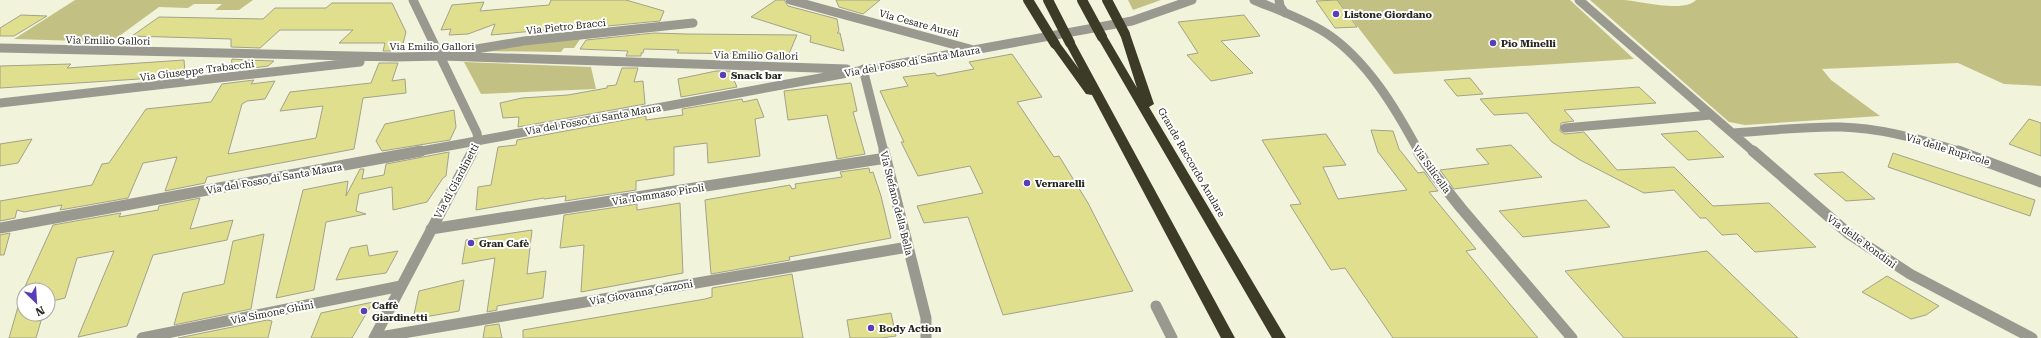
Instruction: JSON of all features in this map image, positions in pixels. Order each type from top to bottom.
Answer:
[{"type":"highway","points":[[1028,0],[1055,44],[1114,123]]},
{"type":"highway","points":[[1048,0],[1228,338]]},
{"type":"highway","name":"Grande Raccordo Anulare","points":[[1082,0],[1102,37],[1279,338]]},
{"type":"highway","points":[[1107,0],[1125,34],[1153,122]]},
{"type":"street","name":"Via di Giardinetti","points":[[374,338],[469,160],[478,140],[477,132],[442,56],[413,0]]},
{"type":"street","name":"Via Cesare Aureli","points":[[790,0],[972,49]]},
{"type":"street","name":"Via Silicella","points":[[1254,0],[1285,13],[1331,38],[1351,54],[1408,132],[1426,164],[1463,211],[1572,338]]},
{"type":"street","points":[[1279,0],[1280,6],[1285,13]]},
{"type":"street","name":"Via delle Rondini","points":[[1579,0],[1829,218],[1870,249],[1910,274],[2032,338]]},
{"type":"street","name":"Via del Fosso di Santa Maura","points":[[0,228],[972,49],[1132,21],[1162,12],[1187,1]]},
{"type":"street","name":"Via Pietro Bracci","points":[[442,56],[466,50],[513,43],[693,23]]},
{"type":"street","name":"Via Emilio Gallori","points":[[0,48],[396,57],[442,56],[863,69]]},
{"type":"street","name":"Via Giuseppe Trabacchi","points":[[0,103],[396,57]]},
{"type":"street","points":[[796,66],[802,72],[802,81]]},
{"type":"street","name":"Via Stefano della Bella","points":[[863,69],[926,318],[926,338]]},
{"type":"street","points":[[1565,128],[1711,115]]},
{"type":"street","name":"Via delle Rupicole","points":[[1733,133],[1838,127],[1897,134],[1929,141],[2041,182]]},
{"type":"street","name":"Via Tommaso Piroli","points":[[431,229],[886,158]]},
{"type":"street","name":"Via Giovanna Garzoni","points":[[374,338],[908,247]]},
{"type":"street","name":"Via Simone Ghini","points":[[142,338],[401,286]]},
{"type":"street","points":[[1156,306],[1172,338]]},
{"type":"shaded area","points":[[75,0],[253,0],[239,10],[215,10],[222,4],[194,4],[188,8],[159,7],[111,42],[14,39]]},
{"type":"shaded area","points":[[1128,0],[1161,0],[1133,10]]},
{"type":"shaded area","name":"Pio Minelli","points":[[1337,0],[1570,0],[1634,59],[1394,74]]},
{"type":"shaded area","points":[[1590,0],[1624,0],[1682,6],[1690,4],[1696,0],[2041,0],[2041,86],[2004,84],[1958,63],[1822,69],[1831,80],[1880,116],[1745,125],[1729,122]]},
{"type":"shaded area","points":[[581,38],[574,48],[564,48],[561,52],[479,51]]},
{"type":"shaded area","points":[[464,62],[591,67],[596,89],[481,94]]},
{"type":"building","points":[[551,0],[626,0],[664,11],[660,21],[597,27],[598,25],[491,35],[495,24],[468,34],[449,35],[451,29],[441,30],[452,5],[484,2],[480,11],[549,5]]},
{"type":"building","points":[[776,0],[784,0],[788,6],[837,19],[839,31],[837,33],[840,33],[844,51],[810,42],[811,36],[751,17]]},
{"type":"building","points":[[836,0],[880,0],[863,14],[839,7]]},
{"type":"building","name":"Listone Giordano","points":[[1337,0],[1357,27],[1335,28],[1316,1]]},
{"type":"building","points":[[332,3],[392,3],[406,32],[401,51],[383,51],[385,43],[339,43],[353,30],[280,30],[260,48],[231,47],[231,39],[132,36],[159,17],[263,19],[275,8],[326,8]]},
{"type":"building","points":[[21,15],[47,16],[14,36],[0,36],[0,28]]},
{"type":"building","points":[[1244,15],[1260,36],[1221,41],[1253,73],[1211,81],[1187,55],[1198,53],[1178,22]]},
{"type":"building","points":[[654,33],[797,35],[788,56],[766,56],[765,54],[677,53],[679,50],[644,49],[641,56],[626,56],[628,51],[580,49],[586,40]]},
{"type":"building","points":[[1012,54],[1042,97],[1017,102],[1054,157],[1059,156],[1088,203],[1133,291],[1003,315],[968,217],[924,223],[917,206],[983,193],[970,166],[918,176],[901,142],[904,142],[880,91],[908,86],[903,77],[935,73],[937,76],[974,69],[969,62]]},
{"type":"building","points":[[232,59],[274,61],[268,66],[230,71]]},
{"type":"building","points":[[184,60],[185,73],[139,79],[0,88],[0,66],[71,64],[67,68]]},
{"type":"building","points":[[379,63],[398,63],[392,81],[405,79],[406,93],[363,98],[354,149],[207,177],[205,183],[165,191],[177,157],[143,163],[128,198],[60,210],[62,205],[24,212],[17,210],[15,218],[0,221],[0,201],[92,185],[102,164],[109,163],[146,109],[211,102],[222,84],[254,80],[251,84],[275,81],[265,99],[247,101],[242,104],[228,154],[316,138],[323,106],[280,111],[290,92],[371,83]]},
{"type":"building","points":[[622,68],[638,68],[634,82],[643,81],[645,104],[518,127],[519,117],[503,118],[500,103],[522,98],[568,95],[607,88],[607,86],[616,85]]},
{"type":"building","points":[[716,71],[730,71],[737,87],[681,97],[678,79]]},
{"type":"building","points":[[1470,78],[1483,94],[1457,96],[1444,80]]},
{"type":"building","points":[[851,83],[857,111],[853,112],[865,154],[837,159],[827,115],[788,120],[784,91]]},
{"type":"building","points":[[1639,87],[1656,103],[1564,110],[1574,121],[1561,123],[1560,131],[1565,134],[1584,132],[1617,170],[1674,167],[1713,206],[1769,203],[1816,247],[1755,252],[1737,234],[1722,235],[1706,218],[1700,218],[1674,190],[1644,193],[1580,160],[1552,142],[1527,113],[1494,115],[1480,99]]},
{"type":"building","points":[[742,99],[743,102],[757,99],[764,117],[755,119],[760,156],[708,163],[707,143],[674,147],[674,175],[636,181],[636,190],[565,201],[566,196],[544,198],[476,210],[478,187],[491,185],[498,147],[516,145],[517,140],[646,116],[646,120],[683,115],[682,109]]},
{"type":"building","points":[[454,110],[456,127],[450,140],[382,151],[376,141],[385,124]]},
{"type":"building","points":[[2029,119],[2041,123],[2041,156],[2009,144]]},
{"type":"building","points":[[1371,130],[1393,131],[1399,149],[1418,173],[1424,172],[1438,191],[1429,192],[1476,249],[1466,251],[1538,338],[1393,338],[1345,268],[1331,270],[1290,205],[1301,204],[1262,140],[1326,134],[1346,165],[1323,167],[1338,199],[1407,190],[1378,152]]},
{"type":"building","points":[[1697,131],[1724,157],[1688,160],[1661,134]]},
{"type":"building","points":[[32,139],[18,163],[0,166],[0,144]]},
{"type":"building","points":[[1511,145],[1542,177],[1454,189],[1440,170],[1489,164],[1476,149]]},
{"type":"building","points":[[449,152],[446,176],[443,178],[427,202],[393,210],[392,187],[359,194],[356,211],[366,214],[326,222],[314,290],[276,298],[303,190],[348,181],[346,196],[360,169],[364,169],[362,179],[384,175],[386,164]]},
{"type":"building","points":[[1893,153],[2035,200],[2030,216],[1888,167]]},
{"type":"building","points":[[869,168],[870,173],[873,172],[881,196],[891,238],[789,257],[790,260],[711,274],[705,200],[790,185],[792,189],[796,188],[795,184],[842,177],[840,172]]},
{"type":"building","points":[[1843,172],[1875,199],[1846,201],[1814,174]]},
{"type":"building","points":[[200,198],[190,229],[233,220],[227,240],[153,255],[127,326],[78,337],[114,251],[77,258],[65,298],[56,300],[56,282],[27,282],[53,225],[121,213],[119,217],[158,210],[159,206]]},
{"type":"building","points":[[1586,200],[1610,227],[1523,237],[1499,211]]},
{"type":"building","points":[[680,203],[683,273],[581,292],[584,245],[560,248],[564,215],[637,204],[637,210]]},
{"type":"building","points":[[532,230],[527,274],[546,271],[543,298],[497,306],[497,310],[487,312],[495,258],[462,264],[466,240]]},
{"type":"building","points":[[10,233],[4,255],[0,255],[0,235]]},
{"type":"building","points":[[264,234],[251,309],[174,325],[183,293],[224,284],[233,241]]},
{"type":"building","points":[[367,245],[369,256],[398,251],[386,273],[336,280],[350,248]]},
{"type":"building","points":[[1707,251],[1798,338],[1624,338],[1565,271]]},
{"type":"building","points":[[792,274],[803,338],[523,338],[523,330],[705,299],[712,297],[712,288]]},
{"type":"building","points":[[1887,276],[1939,306],[1926,315],[1911,319],[1862,292]]},
{"type":"building","points":[[464,280],[459,311],[413,319],[419,291]]},
{"type":"building","points":[[373,302],[352,338],[311,338],[321,313]]},
{"type":"building","name":"Body Action","points":[[891,313],[896,336],[881,338],[850,338],[847,320]]},
{"type":"building","points":[[16,314],[16,322],[41,322],[36,338],[9,338]]},
{"type":"building","points":[[267,320],[272,321],[268,338],[178,338]]},
{"type":"building","points":[[499,324],[502,338],[483,338],[485,326]]},
{"type":"place","name":"Listone Giordano","points":[[1336,14]]},
{"type":"place","name":"Pio Minelli","points":[[1493,43]]},
{"type":"place","name":"Snack bar","points":[[723,75]]},
{"type":"place","name":"Vernarelli","points":[[1027,183]]},
{"type":"place","name":"Gran Cafè","points":[[471,243]]},
{"type":"place","name":"Caffè Giardinetti","points":[[364,311]]},
{"type":"place","name":"Body Action","points":[[871,328]]}]
